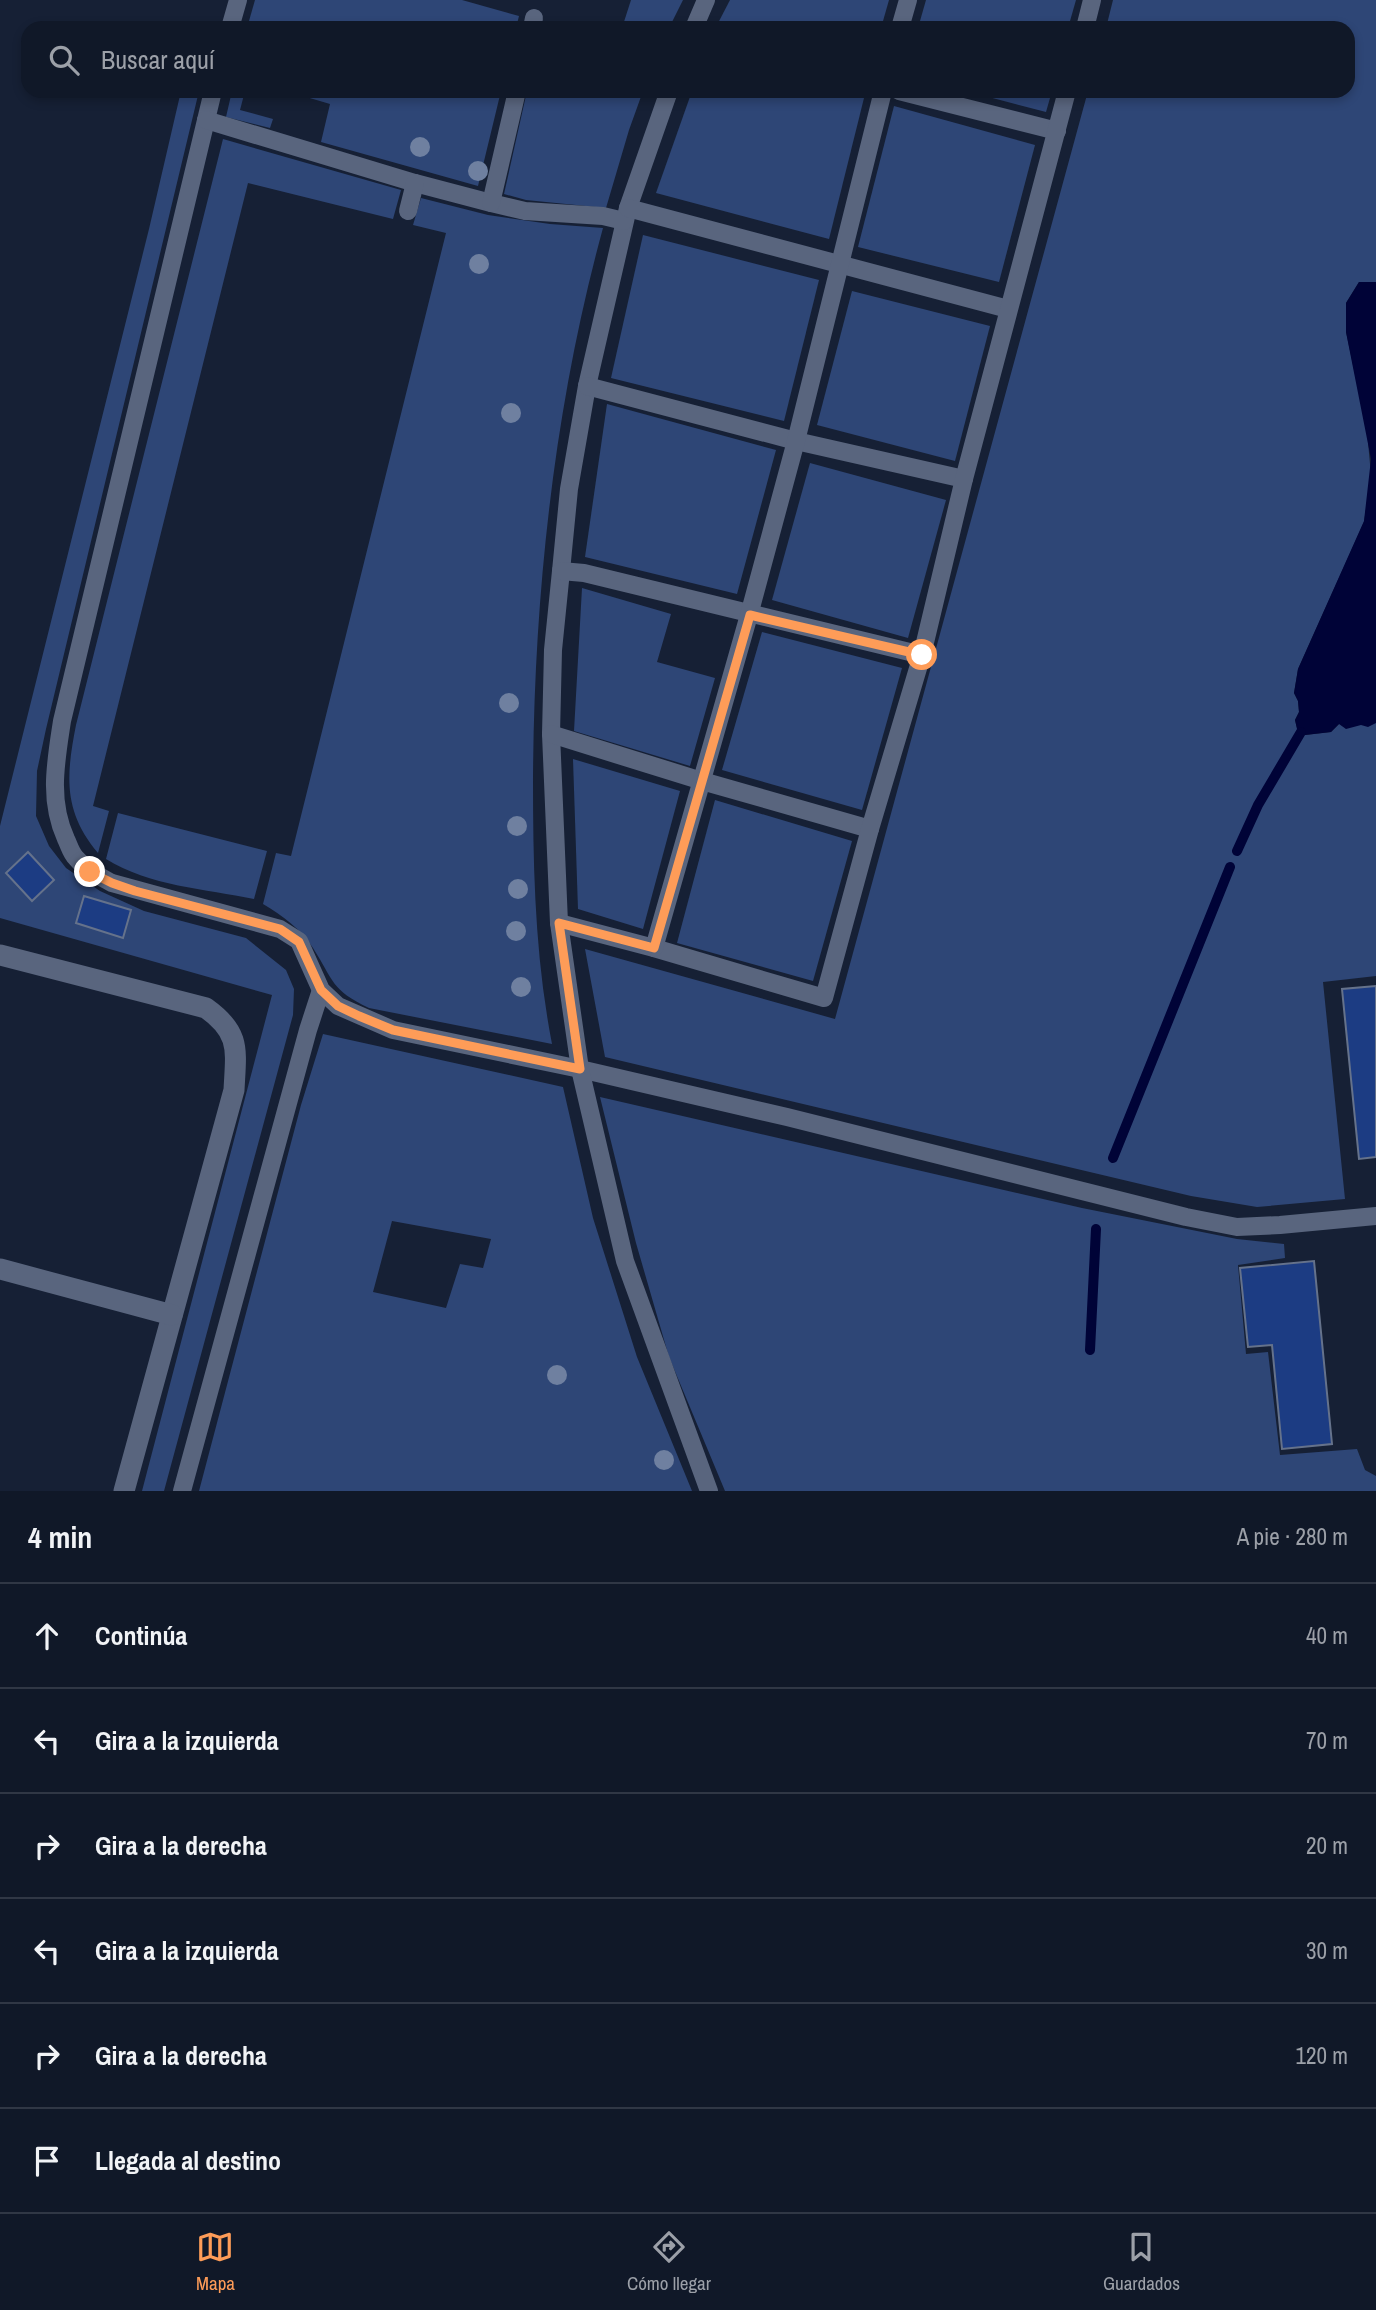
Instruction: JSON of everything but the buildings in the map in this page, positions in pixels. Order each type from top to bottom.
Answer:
[{"type":"street","points":[[0,955],[206,1008],[222,1020],[233,1036],[236,1060],[234,1090],[124,1491]]},
{"type":"street","points":[[0,1269],[172,1315]]},
{"type":"lane","points":[[232,21],[238,0]]},
{"type":"lane","points":[[697,21],[706,0]]},
{"type":"lane","points":[[902,21],[908,0]]},
{"type":"lane","points":[[1087,21],[1092,0]]},
{"type":"lane","points":[[211,98],[62,720],[54,806],[74,857],[90,872],[112,883],[280,929],[299,942],[321,990],[338,1006],[393,1030],[580,1069],[787,1117],[1186,1217],[1237,1227],[1376,1216]]},
{"type":"lane","points":[[491,203],[515,98]]},
{"type":"lane","points":[[667,98],[626,214],[587,386],[569,489],[553,650],[551,734],[559,923],[580,1069],[625,1261],[709,1491]]},
{"type":"lane","points":[[654,948],[750,615],[881,98]]},
{"type":"lane","points":[[927,98],[1057,131]]},
{"type":"lane","points":[[559,923],[824,998],[870,829],[922,655],[964,479],[1066,98]]},
{"type":"lane","points":[[206,120],[491,203],[525,211],[603,216],[626,214],[841,264],[1008,309]]},
{"type":"lane","points":[[408,211],[415,183]]},
{"type":"lane","points":[[587,386],[796,441],[964,479]]},
{"type":"lane","points":[[561,571],[584,573],[922,655]]},
{"type":"lane","points":[[551,734],[870,829]]},
{"type":"lane","points":[[182,1491],[307,1030],[321,990]]},
{"type":"shaded area","points":[[255,0],[462,0],[519,16],[518,21],[249,21]]},
{"type":"shaded area","points":[[631,0],[683,0],[672,21],[624,21]]},
{"type":"shaded area","points":[[730,0],[889,0],[883,21],[719,21]]},
{"type":"shaded area","points":[[926,0],[1076,0],[1070,21],[920,21]]},
{"type":"shaded area","points":[[1113,0],[1376,0],[1376,282],[1359,282],[1346,303],[1346,332],[1367,431],[1371,475],[1364,522],[1298,669],[1294,693],[1299,712],[1295,720],[1297,728],[1305,735],[1331,732],[1339,724],[1376,723],[1376,976],[1323,982],[1345,1199],[1257,1207],[1191,1196],[605,1057],[585,949],[835,1019],[1086,98],[1355,98],[1355,21],[1108,21]]},
{"type":"shaded area","points":[[179,98],[197,98],[37,771],[36,816],[49,846],[66,868],[100,891],[144,911],[246,938],[286,970],[294,989],[293,1015],[164,1491],[142,1491],[272,995],[0,918],[0,826]],"holes":[[[28,853],[54,880],[32,900],[6,873]]]},
{"type":"shaded area","points":[[230,98],[243,98],[240,110],[273,119],[270,128],[226,117]]},
{"type":"shaded area","points":[[310,98],[499,98],[478,186],[321,142],[330,104]]},
{"type":"shaded area","points":[[525,98],[640,98],[606,208],[526,200],[504,194]]},
{"type":"shaded area","points":[[690,98],[864,98],[829,239],[656,193]]},
{"type":"shaded area","points":[[993,98],[1050,98],[1046,112]]},
{"type":"shaded area","points":[[894,106],[1035,145],[999,282],[858,247]]},
{"type":"shaded area","points":[[223,139],[401,190],[393,219],[248,183],[93,806],[109,811],[98,853],[78,822],[70,792],[70,761],[76,725]]},
{"type":"shaded area","points":[[421,198],[488,215],[603,228],[586,296],[560,433],[550,502],[537,641],[533,780],[535,879],[542,978],[552,1044],[369,1008],[340,990],[303,935],[263,904],[276,853],[291,856],[446,233],[413,225]]},
{"type":"shaded area","points":[[643,235],[819,280],[784,421],[611,378]]},
{"type":"shaded area","points":[[1359,282],[1376,282],[1376,723],[1368,727],[1361,725],[1346,729],[1339,724],[1331,732],[1305,735],[1297,729],[1295,720],[1299,712],[1294,693],[1298,669],[1364,521],[1371,459],[1346,332],[1346,303]]},
{"type":"shaded area","points":[[852,291],[990,326],[955,461],[817,425]]},
{"type":"shaded area","points":[[607,404],[776,450],[737,594],[585,557]]},
{"type":"shaded area","points":[[810,463],[946,500],[908,638],[772,600]]},
{"type":"shaded area","points":[[582,588],[671,614],[657,662],[715,678],[690,766],[574,731]]},
{"type":"shaded area","points":[[762,632],[902,668],[862,810],[722,770]]},
{"type":"shaded area","points":[[573,759],[680,791],[643,929],[578,909]]},
{"type":"shaded area","points":[[715,800],[852,841],[813,981],[677,943]]},
{"type":"shaded area","points":[[118,813],[267,851],[254,899],[159,881],[106,859]]},
{"type":"shaded area","points":[[323,1034],[563,1087],[593,1218],[637,1357],[692,1491],[199,1491],[301,1105]],"holes":[[[392,1221],[491,1239],[483,1268],[460,1264],[446,1308],[373,1292]]]},
{"type":"shaded area","points":[[600,1097],[1082,1208],[1237,1239],[1284,1244],[1285,1258],[1238,1265],[1246,1354],[1268,1352],[1280,1455],[1357,1449],[1365,1470],[1376,1476],[1376,1491],[725,1491],[669,1357],[636,1243]]},
{"type":"waterway","points":[[1237,851],[1258,805],[1301,732]]},
{"type":"waterway","points":[[1113,1158],[1230,867]]},
{"type":"waterway","points":[[1090,1350],[1096,1229]]},
{"type":"route","points":[[90,872],[135,891],[280,929],[299,942],[321,990],[338,1006],[393,1030],[580,1069],[559,923],[654,948],[750,615],[922,655]]}]
